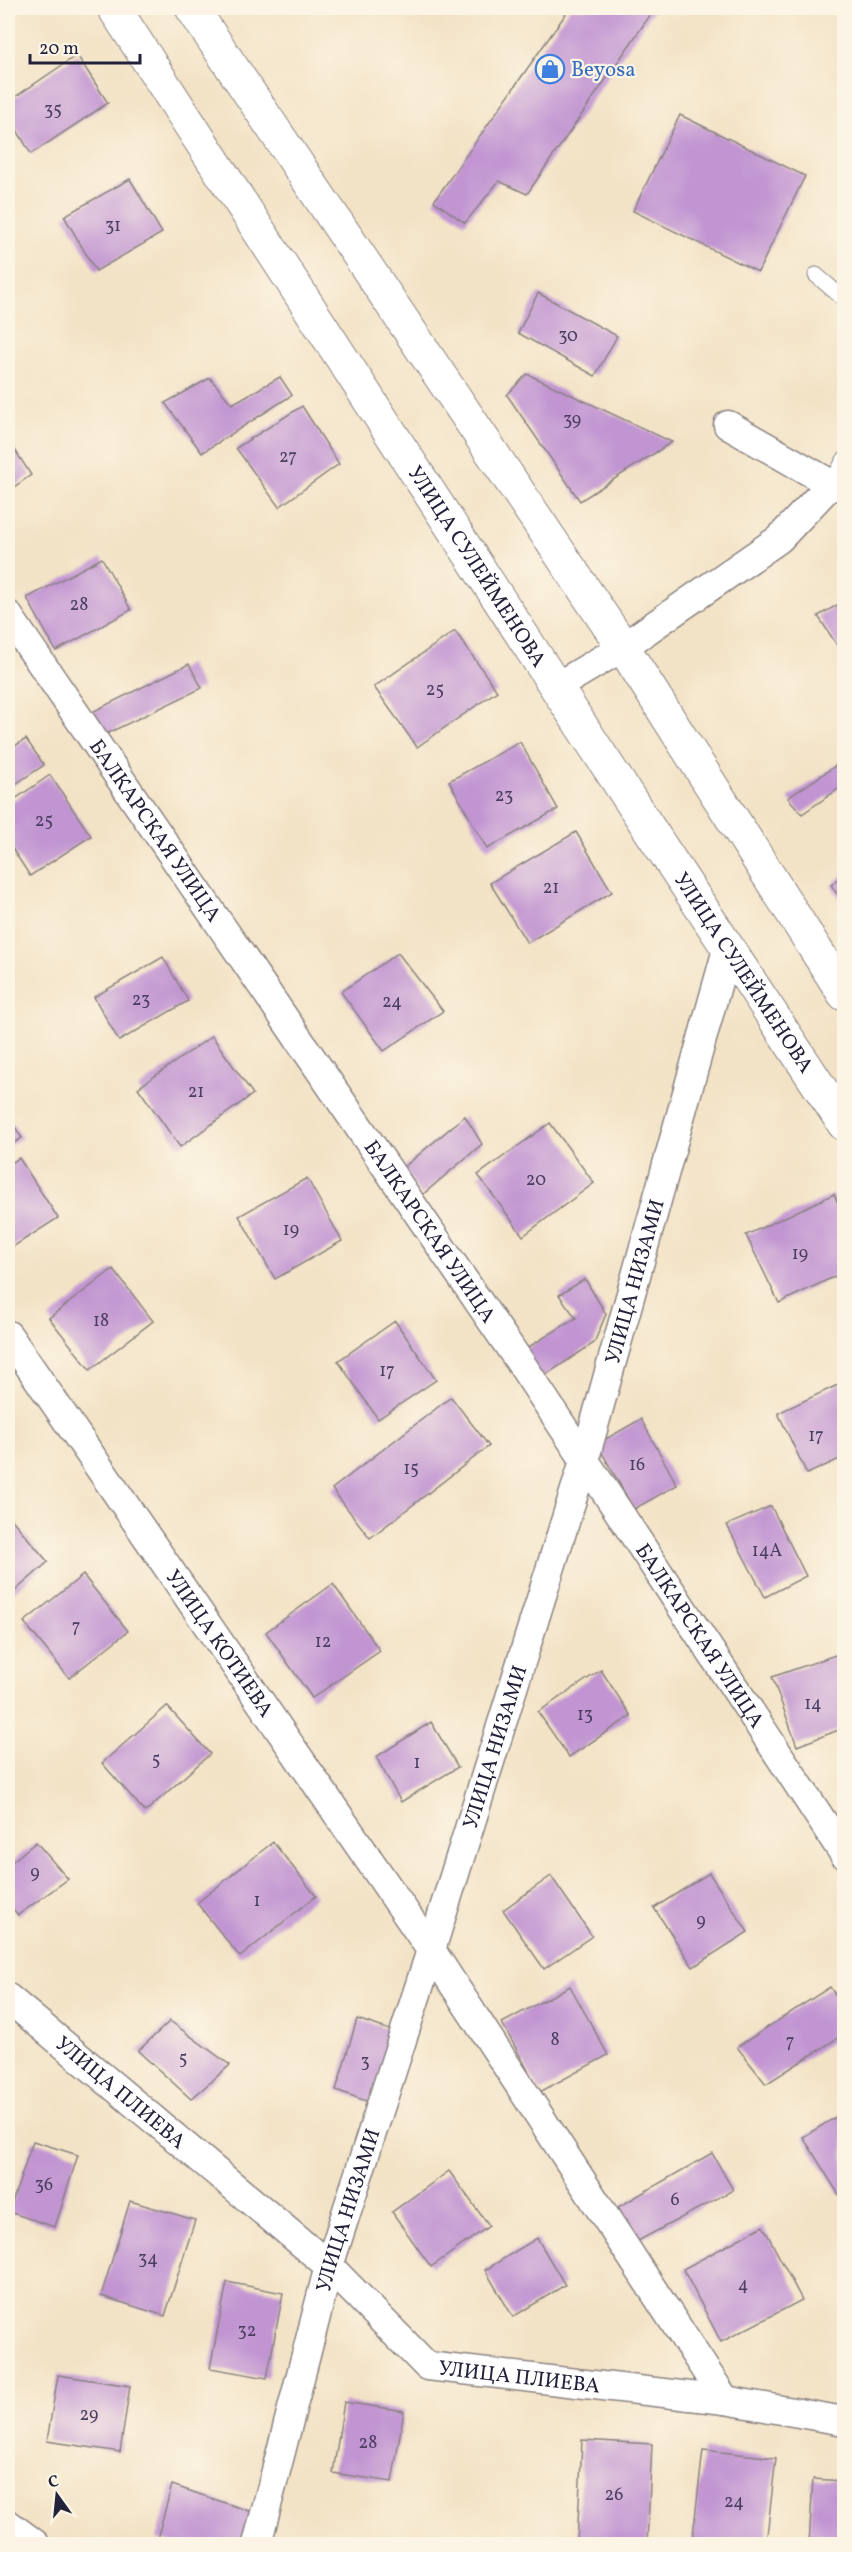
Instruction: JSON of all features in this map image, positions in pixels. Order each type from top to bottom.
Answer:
[{"type":"main road","name":"УЛИЦА СУЛЕЙМЕНОВА","points":[[114,8],[844,1124]]},
{"type":"main road","points":[[192,8],[623,647],[844,994]]},
{"type":"street","points":[[556,687],[623,647],[779,539],[840,477],[728,425]]},
{"type":"street","name":"БАЛКАРСКАЯ УЛИЦА","points":[[8,615],[585,1458],[844,1854]]},
{"type":"street","name":"УЛИЦА НИЗАМИ","points":[[257,2544],[329,2266],[585,1458],[729,946]]},
{"type":"street","name":"УЛИЦА КОТИЕВА","points":[[8,1335],[431,1950],[725,2400]]},
{"type":"street","name":"УЛИЦА ПЛИЕВА","points":[[8,1998],[329,2266],[427,2366],[725,2400],[844,2421]]},
{"type":"street","points":[[8,2524],[35,2544]]},
{"type":"lane","points":[[816,275],[844,298]]},
{"type":"building","points":[[570,8],[655,8],[527,194],[499,181],[465,223],[434,201]]},
{"type":"building","points":[[77,55],[108,103],[31,154],[8,115],[8,102]]},
{"type":"building","points":[[680,115],[805,176],[758,272],[633,211]]},
{"type":"building","points":[[130,179],[162,233],[96,271],[64,216]]},
{"type":"building","points":[[538,293],[617,336],[595,376],[518,333]]},
{"type":"building","points":[[527,374],[672,442],[580,501],[507,395]]},
{"type":"building","points":[[280,377],[292,395],[202,453],[165,403],[210,378],[232,404]]},
{"type":"building","points":[[302,406],[339,464],[279,507],[236,448]]},
{"type":"building","points":[[8,439],[31,475],[8,491]]},
{"type":"building","points":[[102,558],[131,610],[56,651],[27,598]]},
{"type":"building","points":[[844,601],[844,656],[818,616]]},
{"type":"building","points":[[455,631],[497,691],[417,747],[374,687]]},
{"type":"building","points":[[189,664],[202,688],[104,735],[92,712]]},
{"type":"building","points":[[26,739],[44,765],[8,789],[8,750]]},
{"type":"building","points":[[520,742],[558,809],[487,849],[449,781]]},
{"type":"building","points":[[844,760],[844,785],[802,814],[788,798]]},
{"type":"building","points":[[50,775],[91,836],[30,876],[8,842],[8,804]]},
{"type":"building","points":[[576,832],[612,892],[527,943],[490,883]]},
{"type":"building","points":[[844,874],[844,904],[831,885]]},
{"type":"building","points":[[398,953],[443,1011],[384,1051],[341,992]]},
{"type":"building","points":[[163,957],[188,1001],[119,1041],[94,997]]},
{"type":"building","points":[[212,1036],[253,1094],[180,1147],[138,1088]]},
{"type":"building","points":[[8,1116],[22,1138],[8,1147]]},
{"type":"building","points":[[465,1116],[482,1144],[421,1196],[404,1167]]},
{"type":"building","points":[[550,1123],[594,1183],[523,1236],[478,1175]]},
{"type":"building","points":[[19,1158],[58,1218],[8,1250],[8,1165]]},
{"type":"building","points":[[307,1178],[342,1241],[275,1279],[239,1216]]},
{"type":"building","points":[[834,1194],[844,1217],[844,1272],[779,1303],[746,1235]]},
{"type":"building","points":[[113,1269],[153,1321],[90,1370],[49,1318]]},
{"type":"building","points":[[585,1279],[606,1314],[594,1343],[541,1378],[522,1351],[576,1318],[559,1295]]},
{"type":"building","points":[[395,1321],[436,1380],[378,1419],[338,1361]]},
{"type":"building","points":[[844,1382],[844,1457],[807,1474],[778,1413]]},
{"type":"building","points":[[451,1397],[489,1446],[370,1538],[332,1489]]},
{"type":"building","points":[[641,1419],[677,1485],[634,1509],[597,1444]]},
{"type":"building","points":[[771,1506],[806,1576],[765,1597],[727,1525]]},
{"type":"building","points":[[8,1515],[48,1562],[8,1597]]},
{"type":"building","points":[[83,1575],[128,1631],[69,1678],[24,1622]]},
{"type":"building","points":[[333,1584],[380,1651],[312,1698],[266,1632]]},
{"type":"building","points":[[844,1652],[844,1728],[797,1746],[772,1677]]},
{"type":"building","points":[[601,1670],[631,1716],[569,1757],[538,1712]]},
{"type":"building","points":[[167,1706],[210,1754],[145,1812],[102,1763]]},
{"type":"building","points":[[431,1722],[458,1767],[401,1802],[376,1757]]},
{"type":"building","points":[[36,1842],[68,1879],[18,1915],[8,1903],[8,1865]]},
{"type":"building","points":[[273,1842],[316,1896],[240,1957],[197,1903]]},
{"type":"building","points":[[709,1873],[748,1932],[693,1967],[654,1908]]},
{"type":"building","points":[[551,1876],[592,1936],[544,1969],[503,1910]]},
{"type":"building","points":[[570,1986],[608,2055],[540,2092],[502,2023]]},
{"type":"building","points":[[830,1987],[844,2008],[844,2034],[766,2084],[737,2047]]},
{"type":"building","points":[[357,2019],[393,2031],[374,2104],[336,2090]]},
{"type":"building","points":[[170,2021],[230,2065],[191,2099],[138,2051]]},
{"type":"building","points":[[844,2112],[844,2191],[839,2195],[803,2137]]},
{"type":"building","points":[[33,2141],[78,2155],[55,2227],[9,2212]]},
{"type":"building","points":[[712,2153],[733,2190],[638,2241],[618,2207]]},
{"type":"building","points":[[449,2171],[489,2226],[431,2267],[392,2212]]},
{"type":"building","points":[[130,2201],[195,2220],[165,2316],[101,2296]]},
{"type":"building","points":[[763,2226],[802,2300],[721,2342],[683,2269]]},
{"type":"building","points":[[537,2238],[565,2285],[513,2317],[485,2270]]},
{"type":"building","points":[[227,2282],[283,2293],[267,2378],[210,2368]]},
{"type":"building","points":[[58,2375],[130,2386],[120,2452],[47,2441]]},
{"type":"building","points":[[344,2402],[404,2411],[392,2482],[333,2473]]},
{"type":"building","points":[[582,2440],[652,2444],[647,2544],[577,2544]]},
{"type":"building","points":[[703,2450],[776,2458],[766,2544],[692,2544]]},
{"type":"building","points":[[813,2479],[844,2481],[844,2544],[809,2544]]},
{"type":"building","points":[[172,2485],[255,2513],[246,2544],[175,2544],[157,2539]]},
{"type":"place","name":"Beyosa","points":[[550,69]]}]
